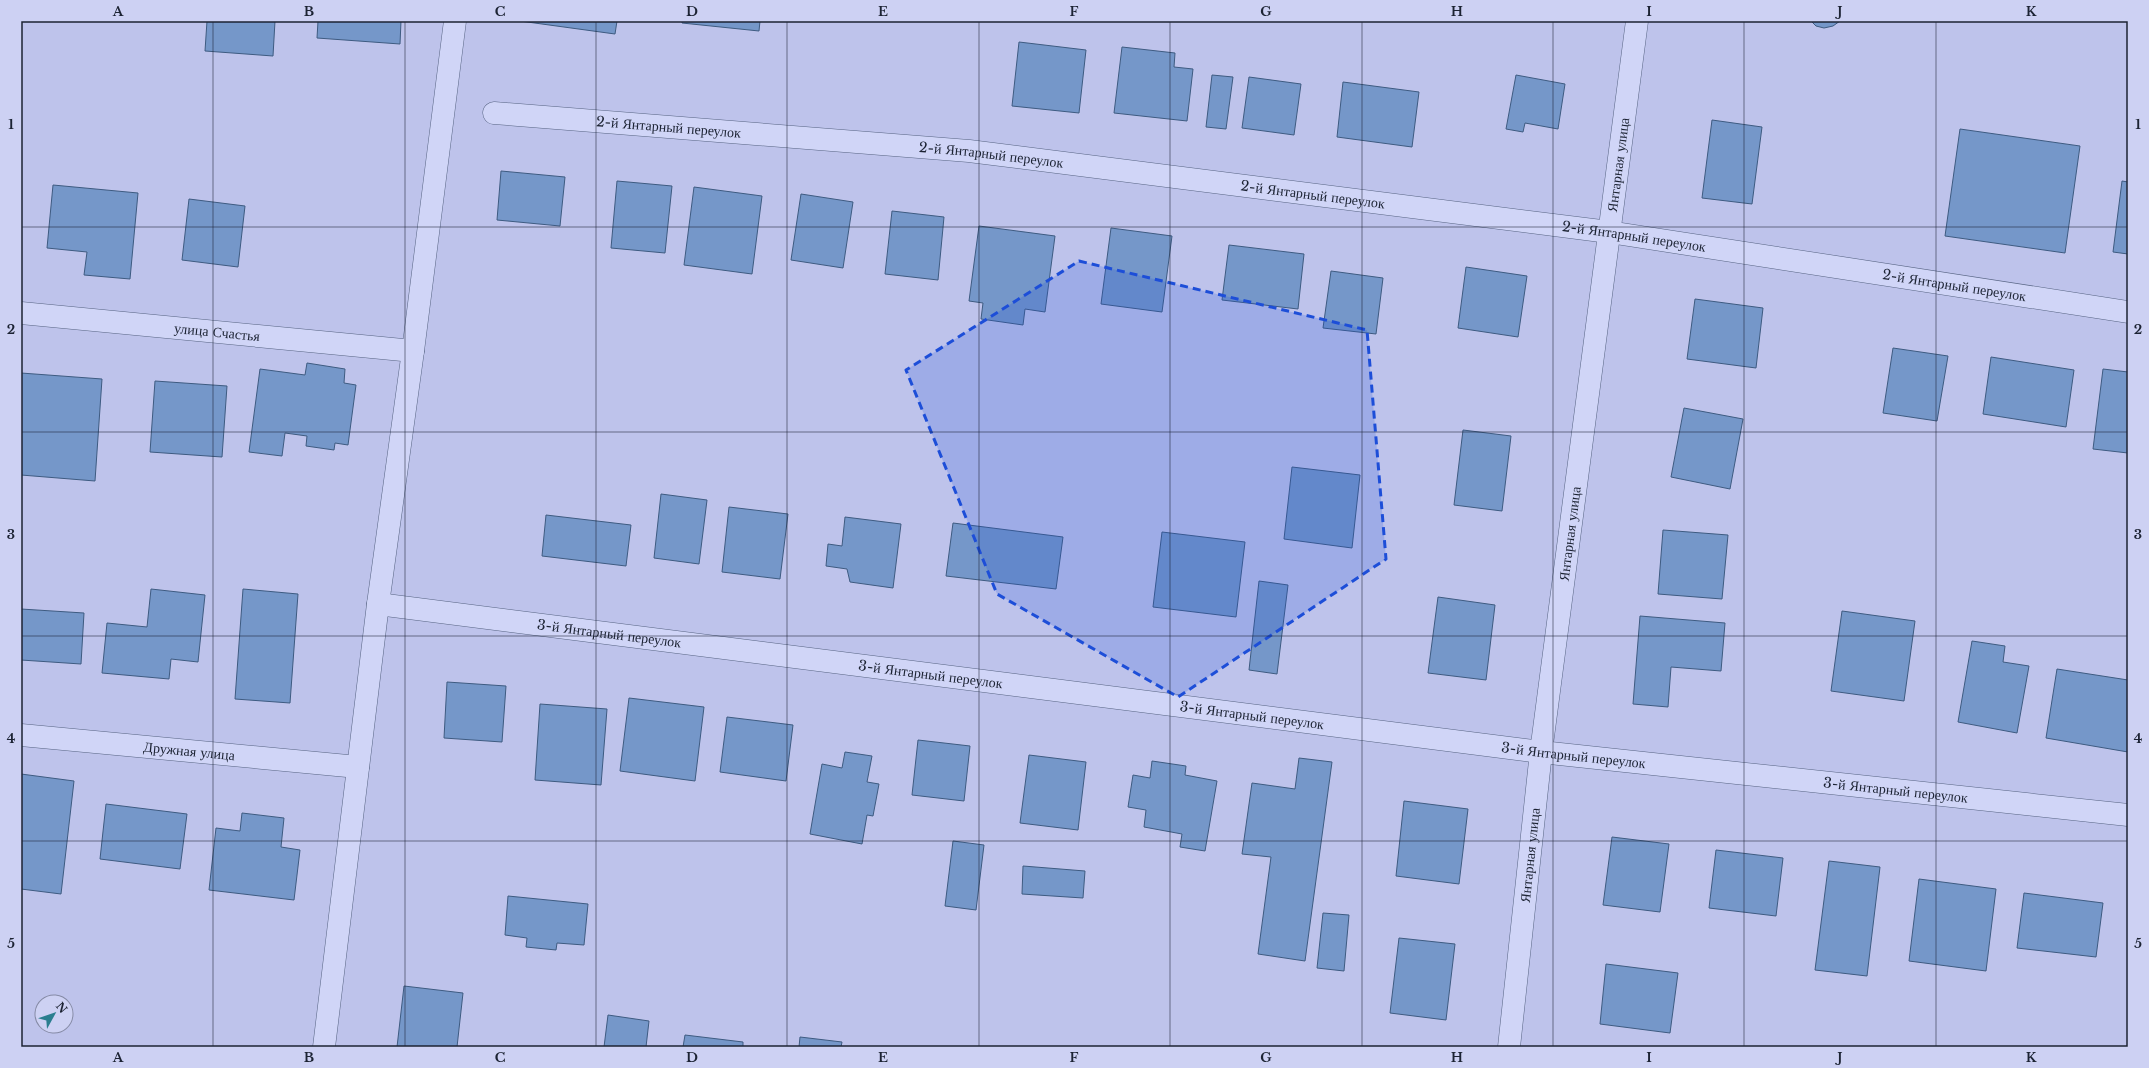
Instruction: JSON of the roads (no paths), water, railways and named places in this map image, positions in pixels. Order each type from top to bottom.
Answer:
[{"type":"street","points":[[324,1047],[378,604],[413,351],[455,21]]},
{"type":"street","name":"Янтарная улица","points":[[1509,1047],[1541,752],[1637,21]]},
{"type":"street","name":"2-й Янтарный переулок","points":[[494,113],[969,150],[1609,232],[2128,312]]},
{"type":"street","name":"улица Счастья","points":[[21,313],[413,351]]},
{"type":"street","name":"3-й Янтарный переулок","points":[[378,604],[1541,752],[2128,815]]},
{"type":"street","name":"Дружная улица","points":[[21,735],[358,767]]}]
